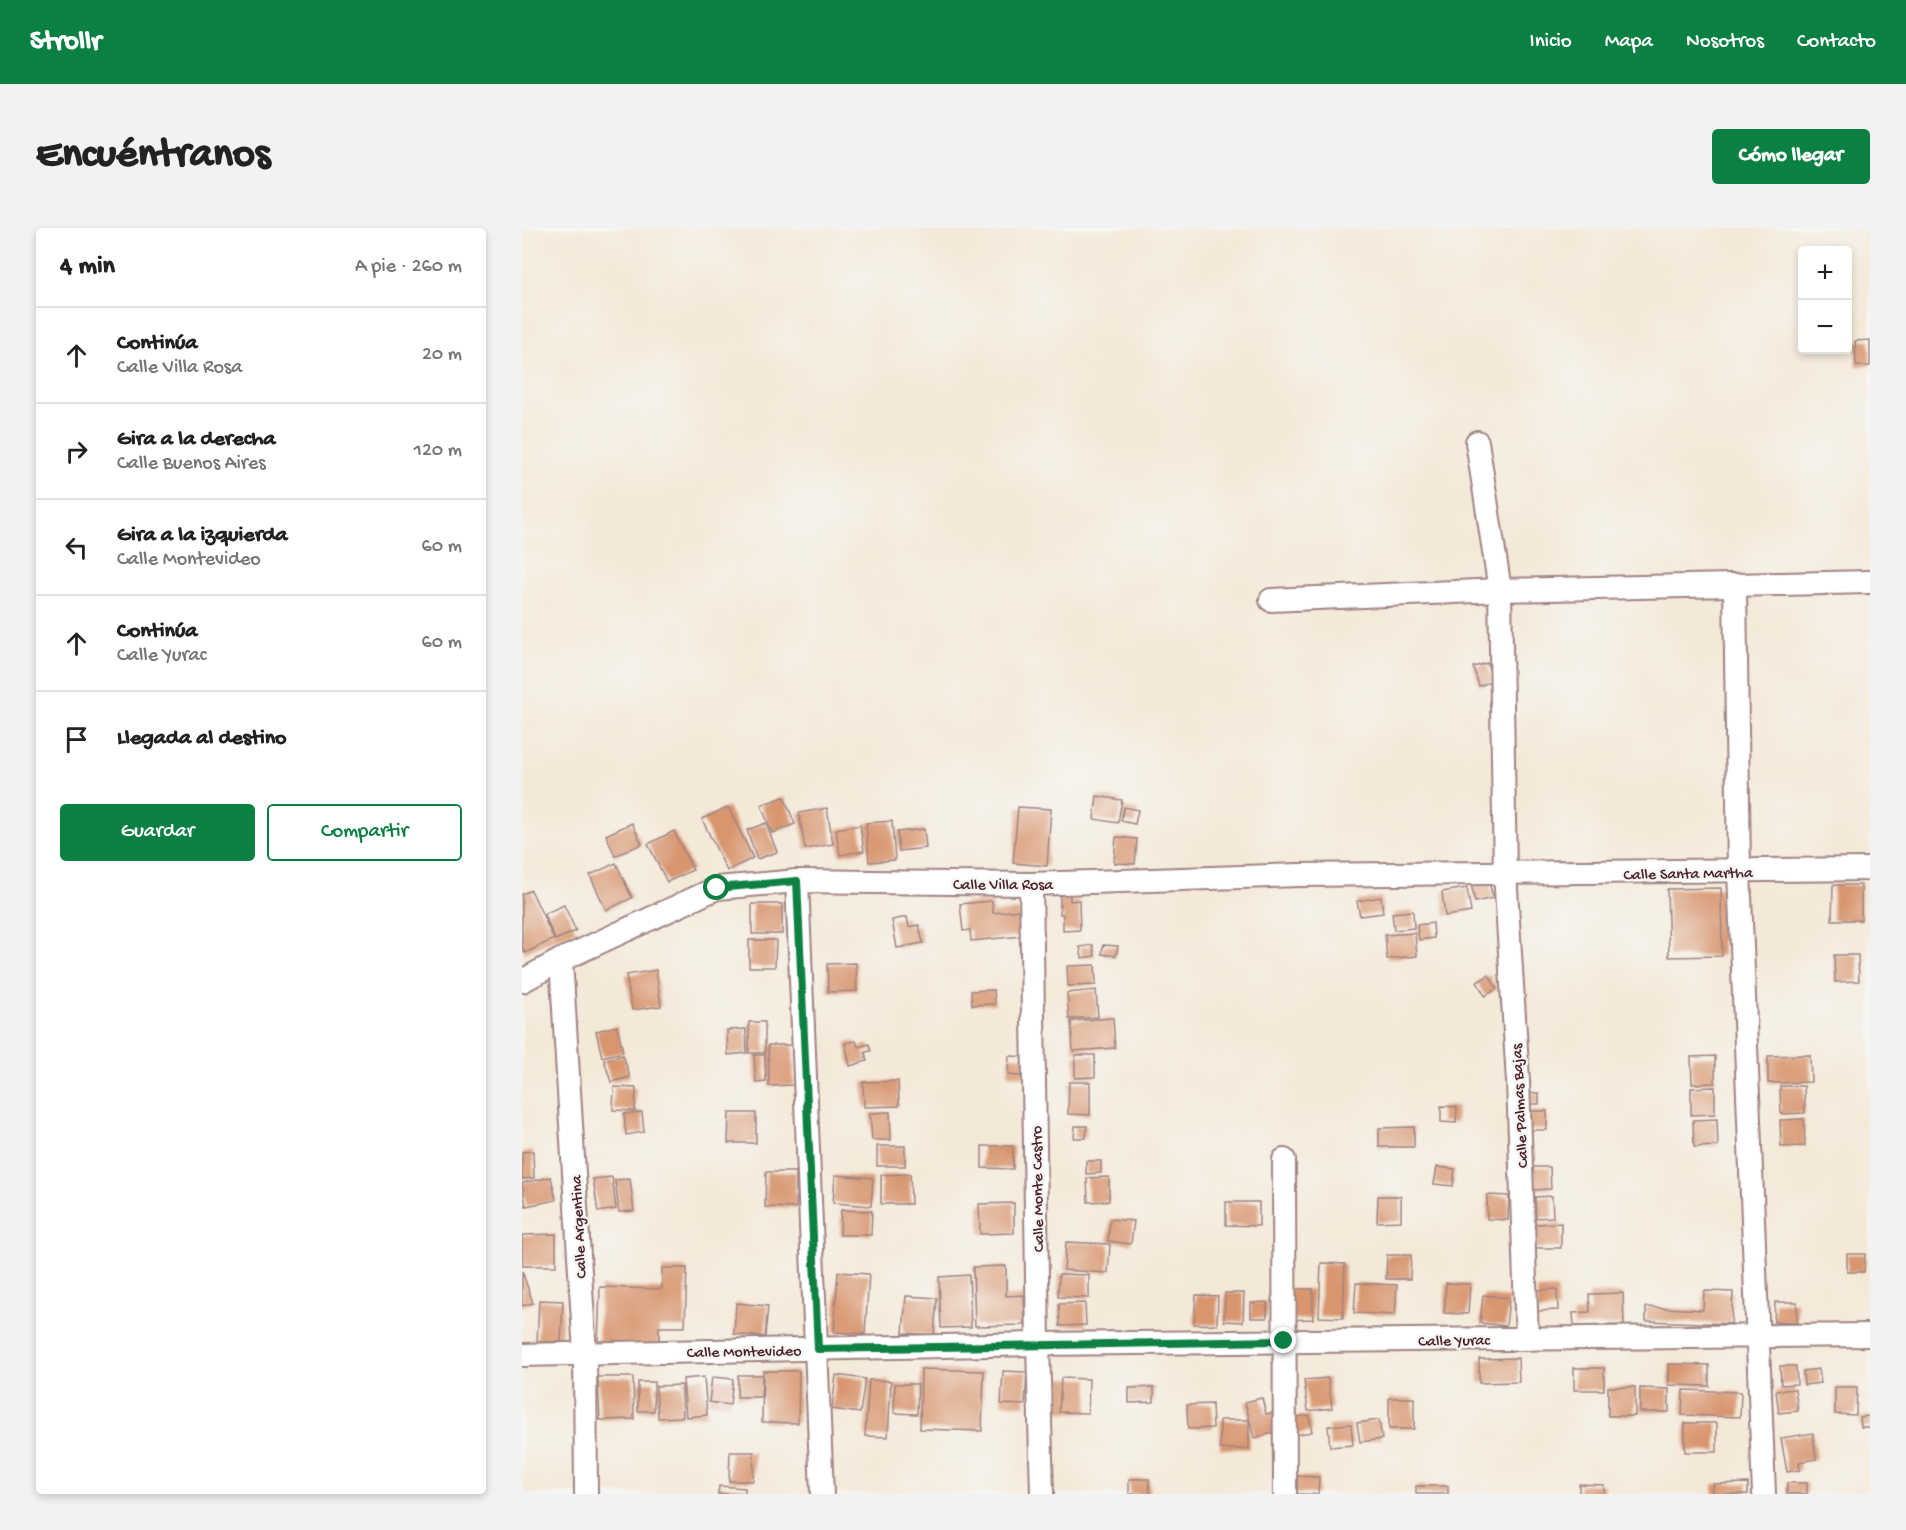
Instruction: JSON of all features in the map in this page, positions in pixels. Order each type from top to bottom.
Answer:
[{"type":"street","name":"Calle Palmas Bajas","points":[[1477,442],[1500,590],[1505,873],[1518,1081],[1527,1339]]},
{"type":"street","points":[[1271,600],[1500,590],[1870,582]]},
{"type":"street","points":[[1736,586],[1739,872],[1764,1494]]},
{"type":"street","name":"Calle Santa Martha","points":[[1505,873],[1870,869]]},
{"type":"street","name":"Calle Villa Rosa","points":[[522,981],[561,960],[717,888],[797,881],[1031,884],[1298,874],[1505,873]]},
{"type":"street","points":[[797,881],[818,1349],[822,1494]]},
{"type":"street","name":"Calle Monte Castro","points":[[1031,884],[1042,1494]]},
{"type":"street","name":"Calle Argentina","points":[[561,960],[585,1354],[586,1494]]},
{"type":"street","points":[[1284,1160],[1285,1494]]},
{"type":"street","name":"Calle Yurac","points":[[1038,1344],[1870,1335]]},
{"type":"street","name":"Calle Montevideo","points":[[522,1355],[1038,1344]]},
{"type":"building","points":[[1870,340],[1870,366],[1856,366],[1855,341]]},
{"type":"building","points":[[1487,663],[1493,681],[1479,686],[1473,667]]},
{"type":"building","points":[[1097,796],[1122,800],[1118,823],[1094,819]]},
{"type":"building","points":[[784,797],[795,824],[772,833],[761,805]]},
{"type":"building","points":[[728,807],[753,858],[727,871],[702,819]]},
{"type":"building","points":[[1018,807],[1051,809],[1047,866],[1013,863]]},
{"type":"building","points":[[1124,807],[1138,810],[1135,824],[1121,821]]},
{"type":"building","points":[[827,808],[833,844],[805,849],[799,813]]},
{"type":"building","points":[[892,821],[895,860],[869,862],[866,823]]},
{"type":"building","points":[[632,823],[642,844],[615,856],[606,835]]},
{"type":"building","points":[[766,823],[777,852],[757,859],[747,830]]},
{"type":"building","points":[[860,825],[864,851],[840,855],[836,829]]},
{"type":"building","points":[[924,829],[926,848],[899,851],[897,832]]},
{"type":"building","points":[[674,831],[693,870],[667,882],[648,844]]},
{"type":"building","points":[[1116,837],[1137,839],[1135,864],[1114,863]]},
{"type":"building","points":[[616,863],[632,898],[606,910],[590,875]]},
{"type":"building","points":[[1489,881],[1493,898],[1475,902],[1471,884]]},
{"type":"building","points":[[1833,885],[1861,885],[1861,920],[1832,920]]},
{"type":"building","points":[[1467,888],[1471,912],[1445,916],[1442,892]]},
{"type":"building","points":[[1721,888],[1722,956],[1669,957],[1667,889]]},
{"type":"building","points":[[531,890],[554,939],[525,953],[522,946],[522,894]]},
{"type":"building","points":[[1060,894],[1070,894],[1070,901],[1079,900],[1080,930],[1063,931]]},
{"type":"building","points":[[1381,897],[1383,913],[1360,916],[1357,901]]},
{"type":"building","points":[[992,901],[993,913],[1019,910],[1022,936],[971,941],[970,930],[963,931],[960,904]]},
{"type":"building","points":[[752,904],[782,904],[782,934],[752,934]]},
{"type":"building","points":[[564,905],[576,931],[555,940],[544,914]]},
{"type":"building","points":[[1413,911],[1414,928],[1394,930],[1392,913]]},
{"type":"building","points":[[907,917],[909,927],[919,925],[923,943],[897,948],[892,920]]},
{"type":"building","points":[[1433,923],[1434,938],[1419,940],[1417,925]]},
{"type":"building","points":[[1415,933],[1417,956],[1387,959],[1385,935]]},
{"type":"building","points":[[749,940],[776,940],[775,967],[749,967]]},
{"type":"building","points":[[1093,945],[1095,956],[1082,958],[1080,947]]},
{"type":"building","points":[[1103,945],[1118,946],[1116,956],[1102,954]]},
{"type":"building","points":[[1834,955],[1858,955],[1859,981],[1835,982]]},
{"type":"building","points":[[856,963],[857,991],[828,992],[827,964]]},
{"type":"building","points":[[1095,965],[1096,985],[1068,986],[1067,966]]},
{"type":"building","points":[[656,970],[661,1006],[632,1010],[626,975]]},
{"type":"building","points":[[1489,975],[1497,989],[1485,996],[1477,982]]},
{"type":"building","points":[[994,990],[995,1004],[972,1005],[971,991]]},
{"type":"building","points":[[1096,990],[1098,1017],[1069,1019],[1067,993]]},
{"type":"building","points":[[1113,1018],[1115,1048],[1073,1051],[1071,1021]]},
{"type":"building","points":[[749,1022],[765,1022],[765,1053],[749,1053]]},
{"type":"building","points":[[617,1026],[623,1052],[602,1057],[596,1031]]},
{"type":"building","points":[[746,1029],[747,1053],[728,1055],[727,1030]]},
{"type":"building","points":[[856,1041],[858,1047],[869,1044],[871,1051],[865,1052],[867,1061],[850,1066],[845,1043]]},
{"type":"building","points":[[768,1045],[793,1045],[794,1085],[769,1086]]},
{"type":"building","points":[[623,1055],[630,1077],[611,1082],[604,1060]]},
{"type":"building","points":[[754,1055],[765,1055],[766,1082],[756,1083]]},
{"type":"building","points":[[1075,1055],[1095,1055],[1095,1077],[1075,1078]]},
{"type":"building","points":[[1810,1055],[1811,1082],[1768,1083],[1768,1056]]},
{"type":"building","points":[[1009,1056],[1030,1057],[1029,1077],[1008,1075]]},
{"type":"building","points":[[1715,1056],[1715,1083],[1692,1084],[1691,1057]]},
{"type":"building","points":[[898,1081],[899,1106],[864,1107],[863,1082]]},
{"type":"building","points":[[1069,1082],[1090,1082],[1090,1115],[1068,1114]]},
{"type":"building","points":[[1780,1086],[1804,1086],[1805,1113],[1781,1114]]},
{"type":"building","points":[[614,1087],[636,1088],[635,1111],[613,1110]]},
{"type":"building","points":[[1715,1087],[1715,1114],[1691,1115],[1691,1088]]},
{"type":"building","points":[[1528,1093],[1539,1093],[1539,1104],[1528,1104]]},
{"type":"building","points":[[1441,1106],[1457,1107],[1456,1123],[1441,1122]]},
{"type":"building","points":[[1527,1111],[1547,1111],[1547,1130],[1527,1130]]},
{"type":"building","points":[[642,1112],[644,1132],[626,1135],[624,1114]]},
{"type":"building","points":[[890,1112],[891,1140],[872,1140],[870,1113]]},
{"type":"building","points":[[729,1113],[756,1113],[756,1143],[728,1143]]},
{"type":"building","points":[[1717,1119],[1718,1146],[1694,1147],[1693,1120]]},
{"type":"building","points":[[1804,1119],[1805,1146],[1781,1147],[1780,1120]]},
{"type":"building","points":[[1075,1126],[1087,1126],[1086,1138],[1074,1138]]},
{"type":"building","points":[[1414,1127],[1414,1147],[1379,1147],[1379,1128]]},
{"type":"building","points":[[877,1146],[905,1146],[905,1166],[877,1166]]},
{"type":"building","points":[[982,1146],[1013,1146],[1013,1169],[982,1168]]},
{"type":"building","points":[[533,1151],[534,1178],[522,1179],[522,1152]]},
{"type":"building","points":[[1086,1161],[1101,1161],[1101,1173],[1086,1174]]},
{"type":"building","points":[[1437,1167],[1455,1169],[1453,1186],[1434,1184]]},
{"type":"building","points":[[1533,1167],[1550,1167],[1551,1189],[1533,1190]]},
{"type":"building","points":[[766,1172],[796,1172],[796,1208],[765,1207]]},
{"type":"building","points":[[910,1174],[911,1204],[881,1204],[881,1175]]},
{"type":"building","points":[[835,1175],[873,1178],[871,1206],[833,1203]]},
{"type":"building","points":[[551,1177],[556,1200],[526,1206],[522,1183]]},
{"type":"building","points":[[612,1177],[616,1209],[598,1212],[593,1179]]},
{"type":"building","points":[[1109,1177],[1109,1201],[1088,1202],[1087,1178]]},
{"type":"building","points":[[630,1179],[634,1211],[619,1212],[615,1180]]},
{"type":"building","points":[[1487,1195],[1509,1196],[1508,1220],[1487,1219]]},
{"type":"building","points":[[1378,1196],[1401,1196],[1401,1221],[1377,1222]]},
{"type":"building","points":[[1552,1196],[1553,1217],[1536,1218],[1535,1197]]},
{"type":"building","points":[[1226,1202],[1259,1202],[1259,1226],[1226,1225]]},
{"type":"building","points":[[1014,1203],[1014,1233],[980,1234],[979,1204]]},
{"type":"building","points":[[841,1210],[872,1211],[871,1235],[840,1235]]},
{"type":"building","points":[[1110,1219],[1134,1221],[1131,1244],[1108,1241]]},
{"type":"building","points":[[1561,1223],[1561,1248],[1535,1248],[1535,1224]]},
{"type":"building","points":[[556,1234],[556,1266],[522,1266],[522,1235]]},
{"type":"building","points":[[1066,1242],[1110,1244],[1108,1273],[1064,1270]]},
{"type":"building","points":[[1847,1254],[1865,1254],[1864,1272],[1847,1272]]},
{"type":"building","points":[[1387,1255],[1411,1255],[1410,1279],[1386,1279]]},
{"type":"building","points":[[1321,1263],[1345,1264],[1343,1318],[1319,1317]]},
{"type":"building","points":[[1006,1266],[1006,1296],[1024,1295],[1025,1325],[975,1326],[973,1267]]},
{"type":"building","points":[[662,1268],[687,1268],[685,1327],[659,1327],[659,1347],[598,1346],[600,1287],[662,1289]]},
{"type":"building","points":[[522,1271],[533,1303],[522,1306]]},
{"type":"building","points":[[838,1272],[869,1274],[865,1334],[834,1332]]},
{"type":"building","points":[[1059,1274],[1089,1275],[1089,1298],[1058,1297]]},
{"type":"building","points":[[969,1275],[971,1327],[941,1328],[939,1277]]},
{"type":"building","points":[[1356,1283],[1397,1285],[1395,1315],[1354,1313]]},
{"type":"building","points":[[1446,1283],[1470,1284],[1468,1314],[1444,1313]]},
{"type":"building","points":[[1286,1289],[1313,1289],[1313,1319],[1286,1320]]},
{"type":"building","points":[[1557,1289],[1558,1310],[1538,1311],[1537,1290]]},
{"type":"building","points":[[1704,1291],[1733,1292],[1731,1324],[1646,1321],[1646,1307],[1703,1310]]},
{"type":"building","points":[[1225,1293],[1244,1293],[1243,1322],[1224,1321]]},
{"type":"building","points":[[1623,1293],[1624,1325],[1574,1326],[1573,1313],[1590,1312],[1589,1294]]},
{"type":"building","points":[[1196,1295],[1218,1296],[1217,1325],[1194,1324]]},
{"type":"building","points":[[1483,1295],[1509,1298],[1506,1326],[1480,1323]]},
{"type":"building","points":[[906,1296],[937,1298],[934,1335],[903,1333]]},
{"type":"building","points":[[539,1300],[563,1301],[561,1342],[537,1342]]},
{"type":"building","points":[[1267,1302],[1267,1318],[1251,1318],[1251,1303]]},
{"type":"building","points":[[1775,1302],[1797,1302],[1797,1323],[1774,1322]]},
{"type":"building","points":[[736,1303],[768,1306],[765,1337],[734,1334]]},
{"type":"building","points":[[1085,1303],[1086,1325],[1060,1326],[1059,1304]]},
{"type":"building","points":[[1518,1358],[1519,1382],[1479,1383],[1479,1359]]},
{"type":"building","points":[[1669,1364],[1709,1365],[1709,1386],[1669,1385]]},
{"type":"building","points":[[1780,1366],[1796,1366],[1797,1384],[1781,1385]]},
{"type":"building","points":[[1574,1368],[1604,1368],[1604,1390],[1574,1390]]},
{"type":"building","points":[[921,1369],[984,1371],[982,1431],[920,1429]]},
{"type":"building","points":[[1819,1369],[1821,1383],[1804,1385],[1803,1371]]},
{"type":"building","points":[[763,1371],[799,1371],[798,1423],[762,1422]]},
{"type":"building","points":[[1003,1371],[1027,1372],[1025,1405],[1001,1404]]},
{"type":"building","points":[[738,1375],[762,1375],[761,1397],[737,1397]]},
{"type":"building","points":[[836,1375],[865,1379],[860,1413],[832,1409]]},
{"type":"building","points":[[598,1377],[633,1377],[634,1419],[600,1420]]},
{"type":"building","points":[[704,1377],[707,1415],[686,1417],[683,1379]]},
{"type":"building","points":[[712,1377],[733,1379],[730,1405],[709,1402]]},
{"type":"building","points":[[1061,1378],[1089,1379],[1088,1413],[1059,1412]]},
{"type":"building","points":[[1328,1378],[1332,1408],[1308,1411],[1304,1380]]},
{"type":"building","points":[[869,1380],[891,1381],[888,1437],[865,1436]]},
{"type":"building","points":[[638,1382],[654,1382],[654,1411],[638,1411]]},
{"type":"building","points":[[895,1384],[918,1384],[917,1414],[894,1413]]},
{"type":"building","points":[[682,1385],[683,1417],[658,1418],[656,1386]]},
{"type":"building","points":[[1154,1387],[1154,1402],[1129,1403],[1129,1388]]},
{"type":"building","points":[[1608,1387],[1635,1387],[1635,1416],[1608,1416]]},
{"type":"building","points":[[1835,1387],[1857,1387],[1856,1415],[1835,1414]]},
{"type":"building","points":[[1640,1388],[1669,1389],[1669,1412],[1640,1412]]},
{"type":"building","points":[[1795,1389],[1798,1411],[1779,1413],[1776,1391]]},
{"type":"building","points":[[1683,1390],[1741,1392],[1740,1417],[1682,1415]]},
{"type":"building","points":[[1262,1398],[1266,1414],[1275,1412],[1280,1431],[1254,1438],[1245,1402]]},
{"type":"building","points":[[1389,1398],[1414,1398],[1414,1429],[1389,1429]]},
{"type":"building","points":[[1212,1404],[1213,1428],[1188,1429],[1187,1405]]},
{"type":"building","points":[[1309,1415],[1312,1432],[1293,1435],[1290,1418]]},
{"type":"building","points":[[1870,1416],[1870,1427],[1861,1427],[1860,1417]]},
{"type":"building","points":[[1220,1420],[1249,1420],[1249,1449],[1220,1449]]},
{"type":"building","points":[[1379,1420],[1382,1439],[1360,1442],[1357,1423]]},
{"type":"building","points":[[1685,1423],[1717,1423],[1717,1452],[1685,1452]]},
{"type":"building","points":[[1351,1424],[1353,1445],[1330,1447],[1328,1426]]},
{"type":"building","points":[[1813,1433],[1816,1459],[1799,1462],[1800,1470],[1787,1472],[1781,1438]]},
{"type":"building","points":[[730,1452],[754,1452],[753,1481],[729,1481]]},
{"type":"building","points":[[1295,1476],[1319,1477],[1318,1494],[1294,1494]]},
{"type":"building","points":[[1129,1479],[1149,1479],[1150,1494],[1129,1494]]},
{"type":"building","points":[[1748,1483],[1748,1494],[1713,1494],[1713,1484]]},
{"type":"building","points":[[1787,1483],[1807,1483],[1807,1494],[1787,1494]]},
{"type":"building","points":[[1579,1484],[1604,1485],[1604,1494],[1579,1494]]},
{"type":"building","points":[[719,1486],[745,1488],[745,1494],[718,1494]]},
{"type":"building","points":[[1416,1486],[1448,1486],[1448,1494],[1416,1494]]},
{"type":"route","points":[[717,888],[797,881],[818,1349],[1284,1341]]}]
